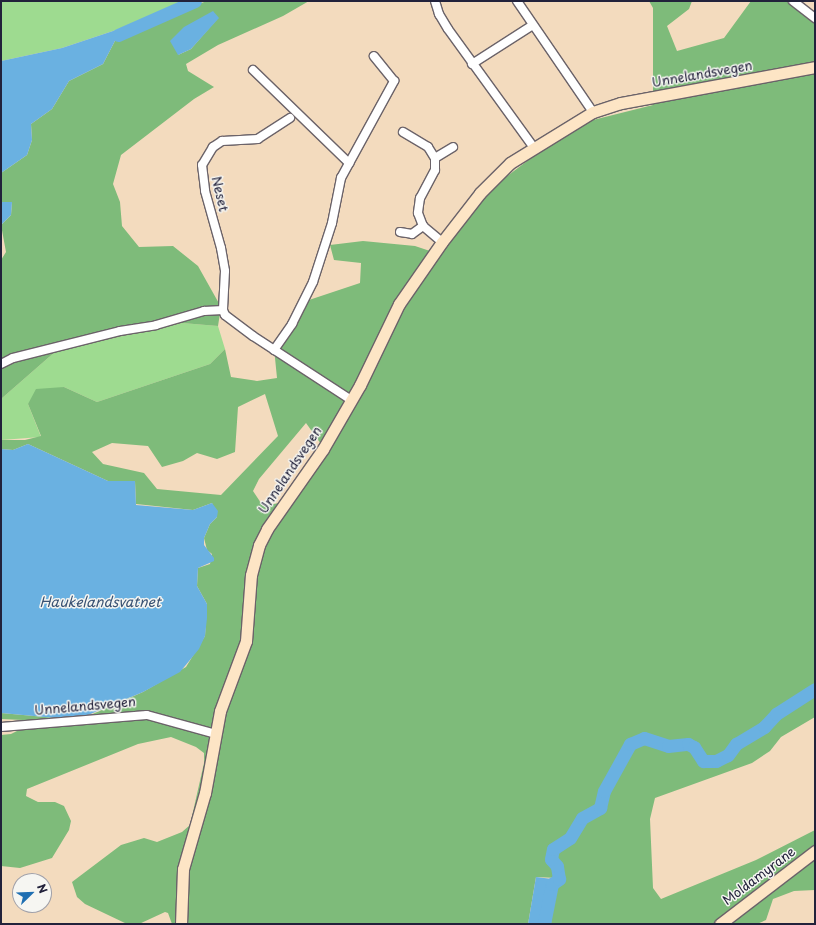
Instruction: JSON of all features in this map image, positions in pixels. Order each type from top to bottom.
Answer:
[{"type":"main road","name":"Unnelandsvegen","points":[[181,924],[183,869],[205,793],[220,711],[246,641],[251,575],[259,545],[267,530],[323,449],[351,400],[399,304],[442,242],[494,178],[534,148],[593,112],[621,103],[815,67]]},
{"type":"main road","name":"Moldamyrane","points":[[720,924],[815,851]]},
{"type":"street","points":[[435,1],[439,14],[472,64],[534,148]]},
{"type":"street","points":[[517,1],[593,112]]},
{"type":"street","points":[[793,1],[815,18]]},
{"type":"street","points":[[472,64],[533,26]]},
{"type":"street","points":[[274,350],[292,324],[313,282],[332,223],[341,178],[394,81],[374,56]]},
{"type":"street","points":[[253,70],[349,163]]},
{"type":"street","name":"Neset","points":[[223,310],[225,271],[221,248],[205,191],[202,165],[209,153],[222,140],[258,139],[290,118]]},
{"type":"street","points":[[403,132],[428,147],[435,158],[434,172],[418,205],[418,214],[423,226],[442,242]]},
{"type":"street","points":[[435,158],[453,147]]},
{"type":"street","points":[[400,232],[412,234],[423,226]]},
{"type":"street","points":[[1,364],[13,358],[120,331],[156,325],[204,312],[223,310],[225,315],[235,324],[351,400]]},
{"type":"street","name":"Unnelandsvegen","points":[[1,728],[147,715],[216,734]]},
{"type":"green space","points":[[1,1],[186,1],[116,30],[62,48],[1,61]]},
{"type":"green space","points":[[207,1],[309,1],[283,16],[218,45],[186,64],[188,71],[214,87],[194,99],[121,155],[113,184],[120,202],[122,226],[139,247],[173,246],[198,266],[221,307],[218,326],[182,323],[56,351],[1,399],[1,260],[6,252],[1,225],[11,215],[12,202],[1,202],[1,173],[27,155],[32,140],[31,124],[52,109],[69,81],[103,64],[118,35],[116,30],[126,30]],"holes":[[[218,18],[191,49],[178,55]]]},
{"type":"green space","points":[[649,1],[692,1],[689,9],[667,26],[677,51],[724,38],[751,1],[799,1],[815,16],[815,717],[781,737],[770,751],[752,763],[655,798],[650,819],[653,888],[661,899],[756,860],[815,830],[815,890],[794,891],[773,899],[766,920],[757,924],[551,924],[553,892],[555,885],[559,882],[557,878],[536,877],[528,924],[172,924],[168,913],[165,912],[139,924],[127,924],[85,904],[77,897],[72,882],[121,845],[144,838],[157,842],[182,832],[190,825],[204,763],[204,753],[196,747],[171,737],[138,744],[27,789],[26,796],[38,802],[55,802],[64,806],[71,821],[69,830],[52,858],[20,868],[1,866],[1,735],[11,734],[27,726],[23,720],[1,719],[1,713],[56,718],[88,716],[143,692],[186,667],[205,636],[207,604],[197,586],[198,568],[210,564],[212,554],[207,550],[204,538],[210,524],[217,517],[212,503],[193,510],[136,504],[135,481],[108,481],[28,444],[13,450],[1,449],[1,440],[25,440],[41,436],[28,404],[36,389],[64,387],[97,402],[210,364],[225,349],[231,377],[257,381],[277,378],[274,348],[309,300],[360,283],[361,263],[334,260],[330,245],[363,241],[415,246],[439,254],[494,186],[543,149],[585,122],[653,105],[653,8]],"holes":[[[265,394],[278,436],[221,495],[157,489],[144,473],[103,464],[92,452],[112,443],[148,446],[162,467],[183,461],[197,453],[217,459],[235,452],[238,407]],[[306,423],[326,451],[279,503],[263,506],[253,491],[259,479]]]},
{"type":"green space","points":[[182,323],[218,326],[225,349],[210,364],[97,402],[64,387],[28,404],[41,437],[1,440],[1,399],[56,351]]},
{"type":"water","points":[[213,11],[219,18],[191,49],[178,55],[170,41],[184,27]]},
{"type":"water","points":[[116,30],[118,35],[103,64],[69,81],[52,109],[31,124],[32,140],[27,155],[1,173],[1,61],[62,48]]},
{"type":"water","points":[[1,202],[12,202],[11,215],[1,225]]},
{"type":"water","name":"Haukelandsvatnet","points":[[28,444],[108,481],[135,481],[136,505],[193,510],[212,503],[218,511],[217,517],[210,524],[204,538],[204,545],[214,558],[214,561],[198,568],[197,586],[207,604],[205,636],[199,649],[180,672],[143,692],[81,718],[56,718],[1,713],[1,449],[13,450]]},
{"type":"water","points":[[536,877],[560,880],[555,885],[553,892],[551,924],[528,924]]},
{"type":"waterway","points":[[118,35],[195,1]]},
{"type":"waterway","points":[[544,924],[552,884],[559,879],[557,866],[551,859],[553,849],[570,838],[582,818],[600,808],[604,791],[630,744],[644,738],[668,746],[688,744],[694,747],[703,761],[716,761],[728,755],[736,744],[764,727],[776,714],[815,689]]}]
